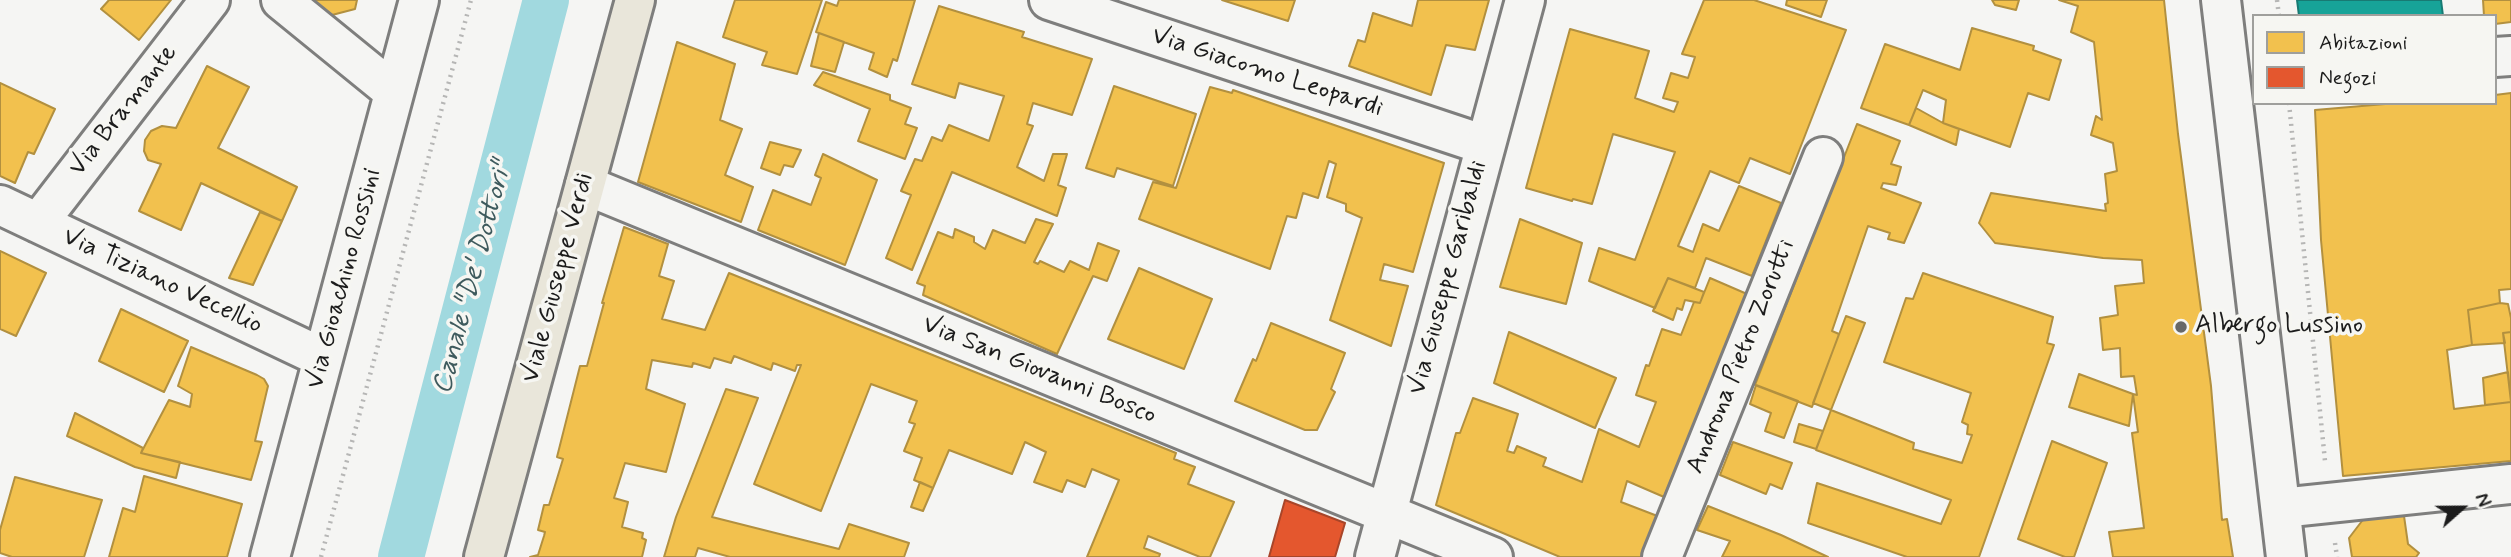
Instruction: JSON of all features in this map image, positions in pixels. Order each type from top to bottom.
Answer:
[{"type":"main road","name":"Viale Giuseppe Verdi","points":[[484,557],[635,0]]},
{"type":"street","name":"Via Bramante","points":[[38,223],[211,0]]},
{"type":"street","points":[[281,0],[394,92]]},
{"type":"street","name":"Via Gioachino Rossini","points":[[270,557],[419,0]]},
{"type":"street","name":"Via Giacomo Leopardi","points":[[1049,0],[1485,145]]},
{"type":"street","name":"Via Giuseppe Garibaldi","points":[[1375,557],[1525,0]]},
{"type":"street","points":[[2221,0],[2242,69],[2286,557]]},
{"type":"street","name":"Androna Pietro Zorutti","points":[[1662,557],[1823,157]]},
{"type":"street","name":"Via San Giovanni Bosco","points":[[585,185],[1493,557]]},
{"type":"street","name":"Via Tiziano Vecellio","points":[[0,205],[323,358]]},
{"type":"street","points":[[2281,508],[2511,484]]},
{"type":"path","points":[[321,557],[471,0]]},
{"type":"path","points":[[2289,105],[2329,503],[2337,557]]},
{"type":"building: Abitazioni","points":[[109,0],[171,0],[139,40],[101,9]]},
{"type":"building: Abitazioni","points":[[313,0],[357,0],[355,9],[332,15]]},
{"type":"building: Abitazioni","points":[[735,0],[822,0],[797,74],[762,65],[767,52],[723,37]]},
{"type":"building: Abitazioni","points":[[839,0],[915,0],[897,61],[893,59],[887,77],[869,69],[874,53],[816,32],[826,2],[837,6]]},
{"type":"building: Abitazioni","points":[[1222,0],[1295,0],[1288,21]]},
{"type":"building: Abitazioni","points":[[1418,0],[1489,0],[1475,50],[1446,45],[1431,95],[1349,66],[1358,40],[1365,42],[1373,13],[1412,26]]},
{"type":"building: Abitazioni","points":[[1704,0],[1754,0],[1846,30],[1790,174],[1750,158],[1739,183],[1710,171],[1678,246],[1693,252],[1703,224],[1719,231],[1739,186],[1781,203],[1752,276],[1706,258],[1695,288],[1668,278],[1655,308],[1589,281],[1599,248],[1635,260],[1675,152],[1613,134],[1592,204],[1526,188],[1570,29],[1649,51],[1635,98],[1674,112],[1678,102],[1663,98],[1671,73],[1688,78],[1695,57],[1682,54]]},
{"type":"building: Abitazioni","points":[[1787,0],[1827,0],[1821,17],[1786,5]]},
{"type":"building: Abitazioni","points":[[1992,0],[2019,0],[2016,10],[1995,5]]},
{"type":"building: Abitazioni","points":[[2059,0],[2164,0],[2178,134],[2211,386],[2222,520],[2227,519],[2233,557],[2113,557],[2109,532],[2144,528],[2132,433],[2138,432],[2133,394],[2137,395],[2134,376],[2121,377],[2120,348],[2103,350],[2100,318],[2118,315],[2115,286],[2144,283],[2142,260],[2103,258],[1995,243],[1979,223],[1991,193],[2106,211],[2105,204],[2108,203],[2105,174],[2117,171],[2113,143],[2091,135],[2096,116],[2102,120],[2094,42],[2071,32],[2078,6]]},
{"type":"building: Abitazioni","points":[[2483,0],[2511,0],[2511,22],[2497,24],[2497,14],[2484,14]]},
{"type":"building: Abitazioni","points":[[939,6],[1024,32],[1022,37],[1092,59],[1072,115],[1033,103],[1027,124],[1033,126],[1017,167],[1044,181],[1053,154],[1067,154],[1058,185],[1066,188],[1057,216],[952,172],[912,270],[886,258],[911,195],[901,191],[915,159],[922,161],[932,137],[942,141],[949,125],[989,141],[1004,96],[959,83],[955,98],[912,84]]},
{"type":"building: Abitazioni","points":[[1972,28],[2034,46],[2033,50],[2061,60],[2049,100],[2028,93],[2010,147],[1943,123],[1946,100],[1923,90],[1909,125],[1861,108],[1885,44],[1960,70]]},
{"type":"building: Abitazioni","points":[[819,33],[844,42],[835,72],[811,66]]},
{"type":"building: Abitazioni","points":[[677,42],[735,64],[720,120],[742,129],[725,175],[753,187],[741,222],[638,182]]},
{"type":"building: Abitazioni","points":[[207,66],[249,87],[218,148],[297,187],[282,221],[201,183],[181,230],[139,211],[161,164],[148,160],[144,151],[145,140],[151,131],[162,126],[176,128]]},
{"type":"building: Abitazioni","points":[[823,72],[890,95],[890,100],[911,108],[905,124],[917,128],[905,159],[858,141],[870,109],[814,85]]},
{"type":"building: Abitazioni","points":[[0,83],[55,109],[34,154],[28,152],[15,183],[0,176]]},
{"type":"building: Abitazioni","points":[[1114,86],[1196,114],[1173,186],[1117,168],[1114,177],[1086,168]]},
{"type":"building: Abitazioni","points":[[1210,87],[1232,93],[1233,90],[1444,163],[1413,272],[1384,264],[1380,280],[1408,286],[1391,346],[1330,320],[1362,218],[1346,211],[1346,204],[1327,197],[1336,164],[1329,161],[1318,198],[1303,193],[1296,218],[1287,216],[1270,269],[1139,219],[1153,182],[1176,188]]},
{"type":"building: Abitazioni","points":[[2511,93],[2511,289],[2499,290],[2500,303],[2468,310],[2472,345],[2447,350],[2454,409],[2511,402],[2511,461],[2343,476],[2321,240],[2315,110],[2374,105],[2497,105],[2497,95]]},
{"type":"building: Abitazioni","points":[[1916,108],[1959,129],[1956,145],[1909,125]]},
{"type":"building: Abitazioni","points":[[1857,124],[1900,141],[1891,164],[1901,167],[1896,185],[1883,183],[1881,188],[1921,203],[1904,243],[1888,239],[1890,233],[1868,226],[1832,331],[1839,334],[1812,407],[1755,385]]},
{"type":"building: Abitazioni","points":[[770,142],[801,150],[793,167],[784,165],[780,175],[761,168]]},
{"type":"building: Abitazioni","points":[[823,154],[877,180],[845,265],[758,230],[773,190],[811,205],[821,178],[815,175]]},
{"type":"building: Abitazioni","points":[[260,212],[282,221],[253,285],[229,278]]},
{"type":"building: Abitazioni","points":[[1036,219],[1053,224],[1034,262],[1038,264],[1040,261],[1064,272],[1070,261],[1089,270],[1098,243],[1119,251],[1107,281],[1093,276],[1057,354],[923,295],[925,286],[917,283],[938,232],[953,238],[955,229],[974,237],[974,242],[985,249],[993,230],[1025,243]]},
{"type":"building: Abitazioni","points":[[1520,219],[1582,243],[1566,304],[1500,287]]},
{"type":"building: Abitazioni","points":[[624,227],[668,244],[659,276],[674,281],[662,319],[705,330],[729,273],[1176,453],[1174,459],[1195,467],[1188,484],[1234,502],[1210,557],[1200,557],[1148,536],[1144,548],[1160,554],[1159,557],[1087,557],[1119,480],[1092,469],[1085,487],[1067,480],[1062,492],[1034,482],[1046,452],[1025,442],[1012,474],[949,450],[933,488],[914,480],[922,458],[904,451],[915,424],[909,422],[917,401],[871,384],[821,511],[754,484],[801,365],[797,365],[795,371],[773,363],[771,370],[734,356],[731,363],[714,358],[710,368],[693,363],[692,367],[652,360],[646,389],[685,404],[666,472],[625,463],[614,498],[628,502],[622,527],[643,533],[642,538],[646,540],[642,557],[530,557],[538,555],[544,536],[545,532],[538,530],[544,505],[549,505],[563,459],[557,457],[580,366],[587,366]]},
{"type":"building: Abitazioni","points":[[0,251],[46,273],[16,336],[0,329]]},
{"type":"building: Abitazioni","points":[[1139,268],[1212,299],[1184,369],[1108,339]]},
{"type":"building: Abitazioni","points":[[1923,273],[2053,317],[2047,343],[2054,345],[1979,557],[1907,557],[1808,523],[1817,483],[1941,524],[1951,500],[1816,450],[1831,410],[1914,443],[1913,449],[1962,463],[1972,435],[1967,434],[1968,425],[1962,422],[1971,393],[1884,362],[1906,298],[1913,299]]},
{"type":"building: Abitazioni","points":[[1668,278],[1704,292],[1700,303],[1685,300],[1682,310],[1677,308],[1673,320],[1653,311]]},
{"type":"building: Abitazioni","points":[[1710,278],[1747,294],[1664,497],[1627,481],[1621,502],[1660,517],[1645,557],[1560,557],[1436,505],[1456,433],[1460,433],[1473,398],[1518,414],[1507,451],[1514,453],[1517,446],[1546,458],[1543,466],[1582,482],[1599,429],[1639,447],[1656,402],[1636,395],[1646,365],[1649,366],[1662,329],[1681,335],[1694,302],[1700,303]]},
{"type":"building: Abitazioni","points":[[2500,303],[2508,304],[2511,318],[2511,332],[2503,333],[2505,343],[2472,345],[2468,310]]},
{"type":"building: Abitazioni","points":[[121,309],[188,341],[164,392],[99,361]]},
{"type":"building: Abitazioni","points":[[1846,316],[1865,323],[1831,410],[1813,403]]},
{"type":"building: Abitazioni","points":[[1271,323],[1345,353],[1331,389],[1335,392],[1317,430],[1305,430],[1235,401],[1253,359],[1256,361]]},
{"type":"building: Abitazioni","points":[[1509,332],[1616,378],[1595,428],[1494,383]]},
{"type":"building: Abitazioni","points":[[2511,332],[2511,402],[2503,333]]},
{"type":"building: Abitazioni","points":[[191,347],[257,375],[264,379],[268,386],[255,441],[262,442],[251,480],[141,453],[169,400],[190,407],[192,394],[178,386]]},
{"type":"building: Abitazioni","points":[[2508,372],[2511,402],[2485,405],[2483,378]]},
{"type":"building: Abitazioni","points":[[2079,374],[2133,394],[2129,426],[2069,407]]},
{"type":"building: Abitazioni","points":[[1756,385],[1798,401],[1784,438],[1765,431],[1771,413],[1750,404]]},
{"type":"building: Abitazioni","points":[[726,389],[758,398],[712,517],[839,549],[849,524],[909,543],[904,557],[730,557],[698,548],[695,557],[664,557],[676,517]]},
{"type":"building: Abitazioni","points":[[75,413],[143,448],[141,453],[180,462],[176,478],[135,467],[67,436]]},
{"type":"building: Abitazioni","points":[[1799,424],[1823,431],[1816,449],[1794,442]]},
{"type":"building: Abitazioni","points":[[2052,441],[2107,463],[2074,557],[2065,557],[2018,539]]},
{"type":"building: Abitazioni","points":[[1733,442],[1792,463],[1782,489],[1770,484],[1766,494],[1720,475]]},
{"type":"building: Abitazioni","points":[[144,476],[242,504],[227,557],[109,557],[123,508],[135,512]]},
{"type":"building: Abitazioni","points":[[15,477],[102,500],[84,557],[12,557],[0,553],[0,530]]},
{"type":"building: Abitazioni","points":[[920,482],[933,488],[923,511],[911,507]]},
{"type":"building: Abitazioni","points":[[1708,506],[1828,557],[1722,557],[1730,541],[1697,530]]},
{"type":"building: Abitazioni","points":[[2404,516],[2408,544],[2419,553],[2416,557],[2352,557],[2349,538],[2365,517]]},
{"type":"building: Negozi","points":[[1285,500],[1345,523],[1335,557],[1269,557]]},
{"type":"building: Pubblico","points":[[2297,0],[2441,0],[2443,14],[2299,14]]},
{"type":"waterway","name":"Canale \"De' Dottori\"","points":[[401,557],[546,0]]},
{"type":"place","name":"Albergo Lussino","points":[[2181,327]]}]
